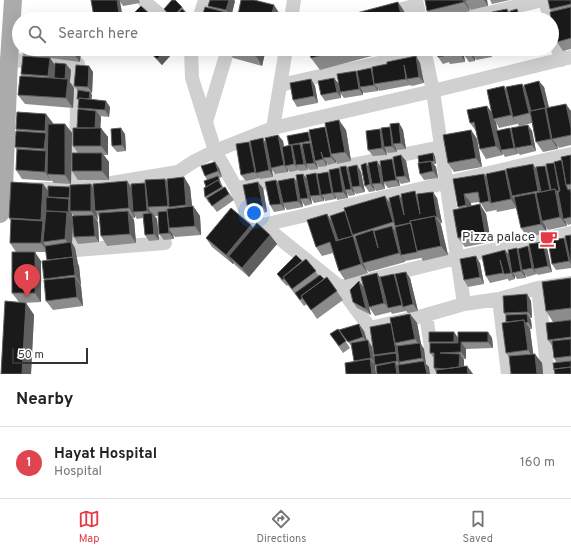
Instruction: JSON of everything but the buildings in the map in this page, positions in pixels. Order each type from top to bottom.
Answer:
[{"type":"main road","points":[[4,0],[7,27]]},
{"type":"main road","points":[[0,214],[2,188],[4,63],[7,27],[13,0]]},
{"type":"street","points":[[145,0],[145,2],[157,12]]},
{"type":"street","points":[[201,12],[205,0]]},
{"type":"street","points":[[292,12],[294,0]]},
{"type":"street","points":[[493,12],[544,0],[548,12]]},
{"type":"street","points":[[388,12],[417,2],[419,12]]},
{"type":"street","points":[[2,188],[75,189],[178,172],[193,162],[215,151],[273,128],[566,58],[559,42]]},
{"type":"street","points":[[191,56],[192,78],[215,151],[236,188],[248,217],[263,225],[340,286],[370,328],[378,374]]},
{"type":"street","points":[[206,122],[226,56]]},
{"type":"street","points":[[273,128],[285,56]]},
{"type":"street","points":[[280,85],[403,56]]},
{"type":"street","points":[[425,56],[433,91],[445,184],[464,304]]},
{"type":"street","points":[[4,63],[78,64],[75,189],[76,250],[165,243]]},
{"type":"street","points":[[236,188],[441,147]]},
{"type":"street","points":[[263,225],[571,154]]},
{"type":"street","points":[[340,286],[456,258],[571,233]]},
{"type":"street","points":[[370,328],[426,315],[464,304],[499,299],[538,288],[571,282]]},
{"type":"street","points":[[538,288],[548,374]]},
{"type":"street","points":[[499,299],[508,374]]},
{"type":"street","points":[[426,315],[435,374]]},
{"type":"place","name":"Pizza palace","points":[[548,238]]},
{"type":"place","name":"Hayat Hospital","points":[[27,297]]}]
